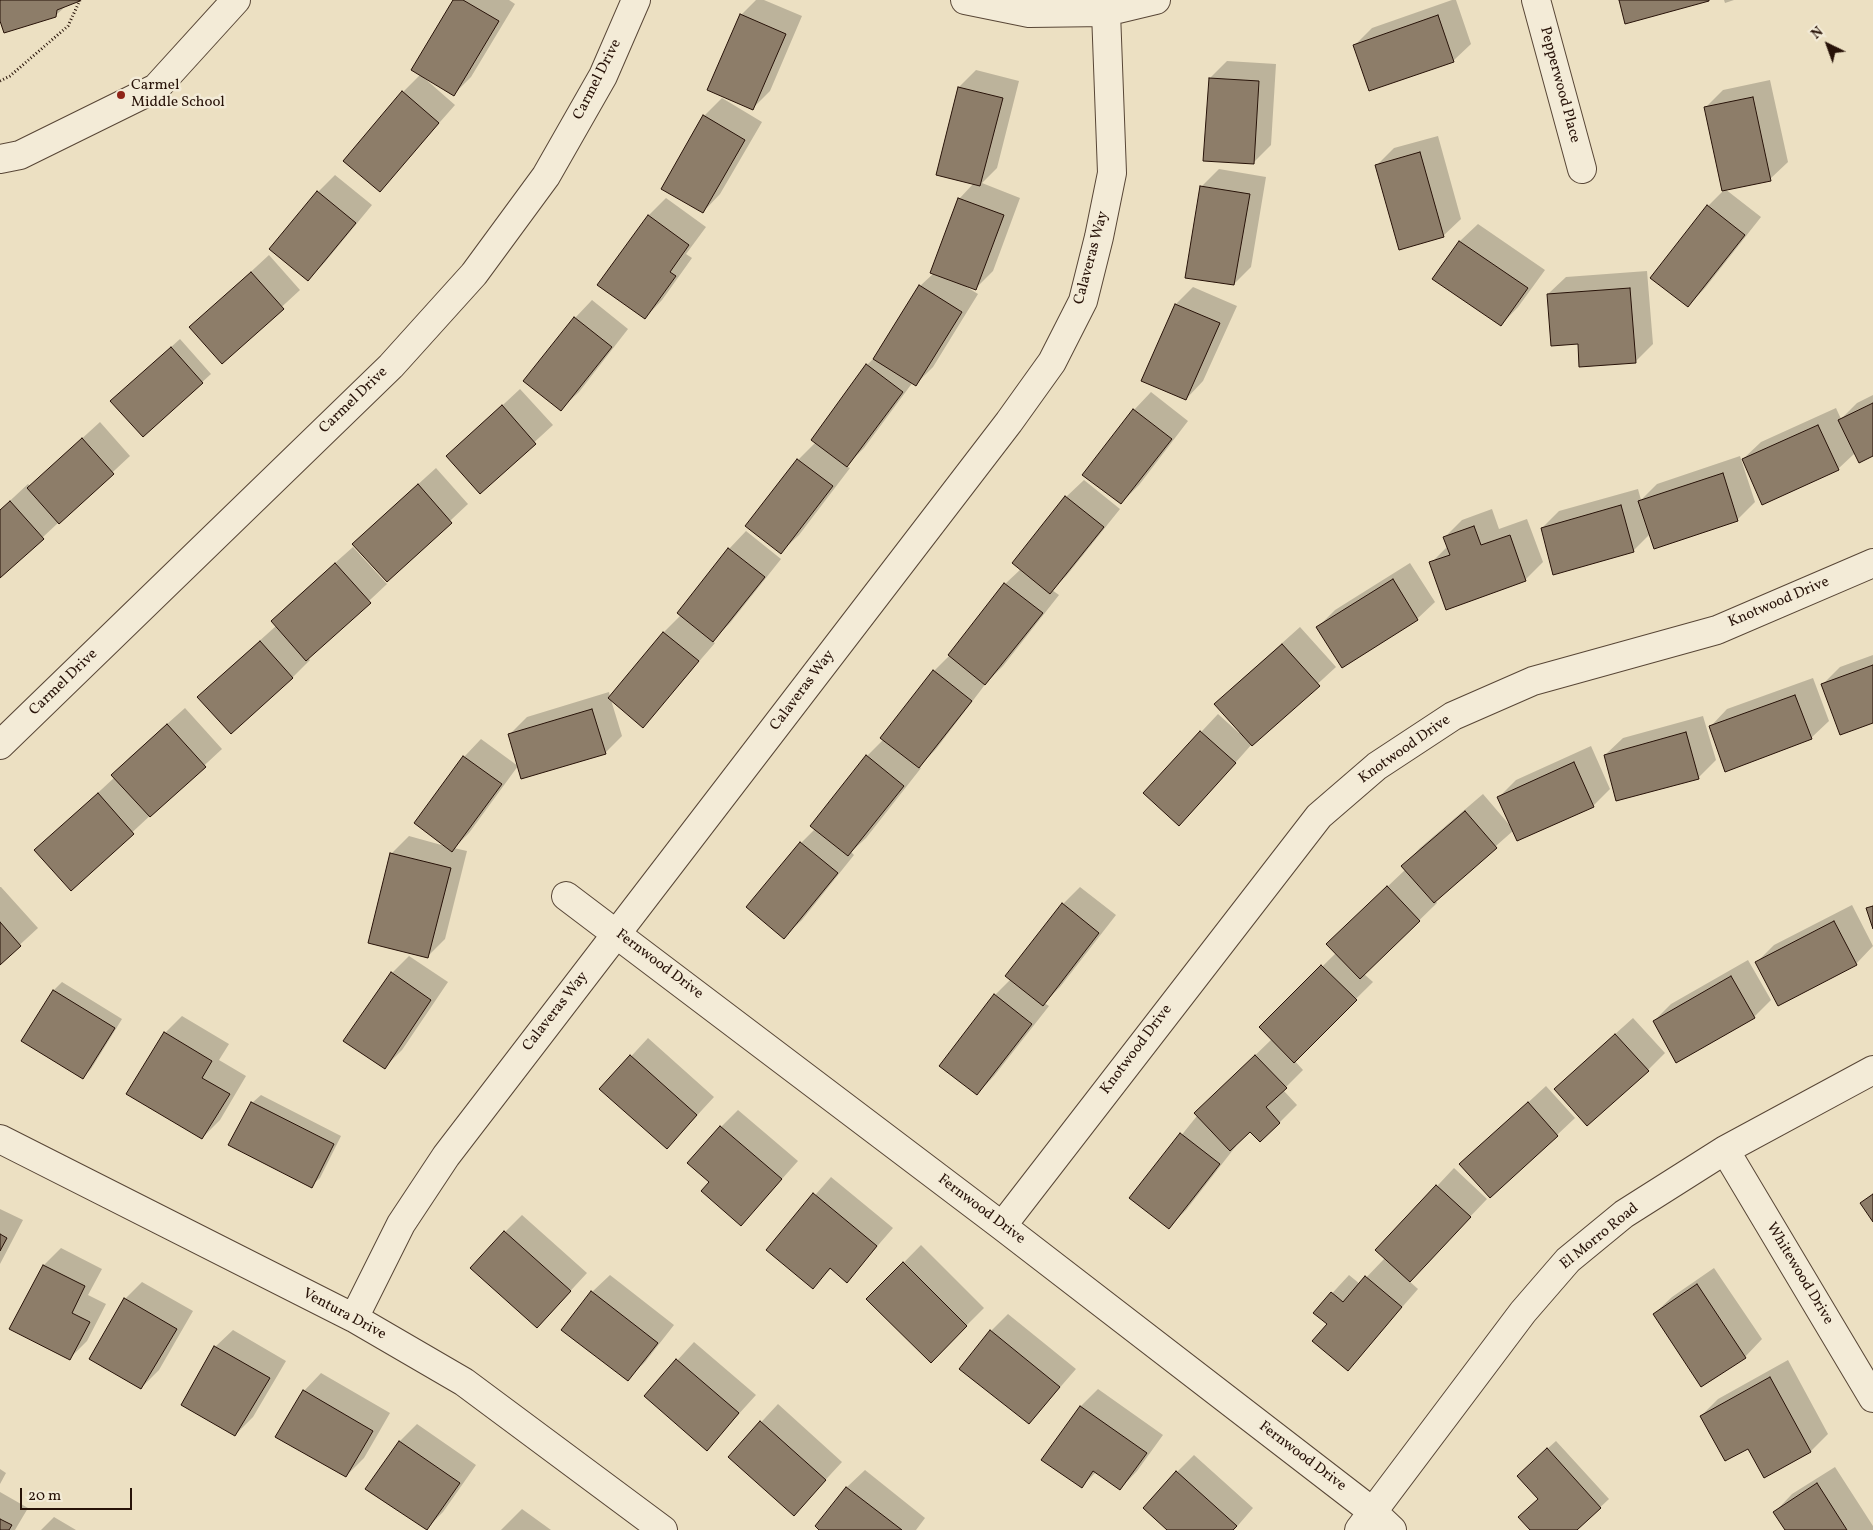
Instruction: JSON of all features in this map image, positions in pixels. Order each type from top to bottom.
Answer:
[{"type":"street","points":[[0,159],[20,155],[156,88],[236,0]]},
{"type":"street","name":"Carmel Drive","points":[[0,745],[391,366],[474,274],[546,176],[603,76],[636,0]]},
{"type":"street","points":[[965,0],[1029,13],[1106,12],[1156,0]]},
{"type":"street","name":"Pepperwood Place","points":[[1536,0],[1582,169]]},
{"type":"street","name":"Calaveras Way","points":[[354,1318],[401,1224],[446,1156],[1009,422],[1052,362],[1082,301],[1099,237],[1112,173],[1106,12]]},
{"type":"street","name":"Knotwood Drive","points":[[1002,1226],[1313,823],[1377,766],[1453,716],[1533,681],[1717,630],[1873,563]]},
{"type":"street","name":"Fernwood Drive","points":[[566,896],[618,933],[1002,1226],[1375,1524]]},
{"type":"street","name":"El Morro Road","points":[[1375,1524],[1523,1312],[1568,1260],[1624,1214],[1725,1150],[1873,1070]]},
{"type":"street","name":"Ventura Drive","points":[[0,1139],[354,1318],[464,1382],[663,1530]]},
{"type":"street","name":"Whitewood Drive","points":[[1725,1150],[1873,1398]]},
{"type":"path","points":[[0,81],[10,76],[68,26],[80,0]]},
{"type":"building","points":[[0,0],[80,1],[57,10],[56,17],[4,33],[0,21]]},
{"type":"building","points":[[453,0],[463,0],[499,21],[454,96],[411,70]]},
{"type":"building","points":[[1619,0],[1709,0],[1709,1],[1625,24]]},
{"type":"building","points":[[740,14],[786,34],[753,110],[707,90]]},
{"type":"building","points":[[1438,15],[1454,62],[1369,91],[1353,45]]},
{"type":"building","points":[[1209,78],[1259,81],[1254,164],[1203,161]]},
{"type":"building","points":[[958,87],[1003,98],[980,186],[936,175]]},
{"type":"building","points":[[402,91],[439,123],[380,192],[343,161]]},
{"type":"building","points":[[1753,97],[1771,181],[1722,191],[1704,107]]},
{"type":"building","points":[[703,115],[745,140],[703,213],[661,189]]},
{"type":"building","points":[[1420,152],[1444,237],[1399,250],[1375,165]]},
{"type":"building","points":[[1200,186],[1250,194],[1234,285],[1185,278]]},
{"type":"building","points":[[317,191],[356,223],[308,281],[269,249]]},
{"type":"building","points":[[958,198],[1004,215],[976,290],[930,273]]},
{"type":"building","points":[[1707,205],[1745,235],[1688,307],[1650,278]]},
{"type":"building","points":[[648,215],[689,245],[670,272],[676,276],[645,319],[597,285]]},
{"type":"building","points":[[1459,241],[1528,288],[1501,326],[1432,279]]},
{"type":"building","points":[[251,272],[284,309],[222,364],[189,327]]},
{"type":"building","points":[[919,285],[962,312],[916,386],[873,359]]},
{"type":"building","points":[[1630,288],[1636,363],[1579,367],[1578,344],[1551,346],[1547,294]]},
{"type":"building","points":[[1175,304],[1220,323],[1186,400],[1141,381]]},
{"type":"building","points":[[574,317],[612,347],[561,411],[523,381]]},
{"type":"building","points":[[171,347],[203,383],[143,437],[110,401]]},
{"type":"building","points":[[866,364],[903,392],[847,467],[811,440]]},
{"type":"building","points":[[1873,403],[1873,456],[1859,463],[1838,420]]},
{"type":"building","points":[[502,405],[536,444],[480,494],[446,456]]},
{"type":"building","points":[[1133,409],[1172,439],[1121,504],[1082,475]]},
{"type":"building","points":[[1818,425],[1839,470],[1762,505],[1742,459]]},
{"type":"building","points":[[82,438],[114,474],[59,524],[27,488]]},
{"type":"building","points":[[797,459],[833,486],[781,554],[745,526]]},
{"type":"building","points":[[1723,473],[1738,521],[1654,549],[1638,501]]},
{"type":"building","points":[[418,484],[452,523],[387,582],[352,544]]},
{"type":"building","points":[[1065,496],[1104,527],[1050,594],[1012,563]]},
{"type":"building","points":[[10,501],[44,539],[0,578],[0,510]]},
{"type":"building","points":[[1621,505],[1634,552],[1553,575],[1541,528]]},
{"type":"building","points":[[1474,526],[1481,545],[1510,535],[1526,581],[1446,610],[1429,562],[1450,555],[1443,537]]},
{"type":"building","points":[[728,548],[765,577],[713,642],[677,613]]},
{"type":"building","points":[[335,563],[371,603],[306,661],[271,621]]},
{"type":"building","points":[[1393,579],[1418,620],[1342,668],[1316,627]]},
{"type":"building","points":[[1004,583],[1043,613],[985,685],[948,655]]},
{"type":"building","points":[[663,632],[699,661],[643,728],[608,698]]},
{"type":"building","points":[[260,641],[293,678],[231,734],[197,697]]},
{"type":"building","points":[[1282,644],[1320,686],[1252,746],[1214,704]]},
{"type":"building","points":[[1873,665],[1873,723],[1840,735],[1821,684]]},
{"type":"building","points":[[933,670],[972,701],[919,768],[880,738]]},
{"type":"building","points":[[1795,695],[1812,739],[1725,772],[1709,726]]},
{"type":"building","points":[[592,709],[606,754],[521,779],[508,734]]},
{"type":"building","points":[[167,724],[206,767],[150,817],[111,775]]},
{"type":"building","points":[[1200,731],[1236,763],[1179,826],[1143,793]]},
{"type":"building","points":[[1686,732],[1699,779],[1616,801],[1604,755]]},
{"type":"building","points":[[866,755],[904,786],[848,856],[810,826]]},
{"type":"building","points":[[463,756],[502,784],[452,852],[414,823]]},
{"type":"building","points":[[1574,762],[1594,807],[1517,841],[1497,797]]},
{"type":"building","points":[[98,793],[134,834],[71,891],[34,850]]},
{"type":"building","points":[[1465,811],[1497,848],[1434,903],[1401,866]]},
{"type":"building","points":[[800,842],[838,873],[784,939],[746,907]]},
{"type":"building","points":[[390,853],[451,868],[428,958],[368,943]]},
{"type":"building","points":[[1387,886],[1420,921],[1360,979],[1326,944]]},
{"type":"building","points":[[1062,903],[1099,933],[1043,1006],[1005,976]]},
{"type":"building","points":[[1873,906],[1873,929],[1866,908]]},
{"type":"building","points":[[1834,921],[1857,965],[1778,1006],[1755,962]]},
{"type":"building","points":[[0,922],[21,946],[0,965]]},
{"type":"building","points":[[1321,965],[1357,1000],[1294,1063],[1259,1027]]},
{"type":"building","points":[[391,972],[431,1000],[385,1069],[343,1041]]},
{"type":"building","points":[[1731,976],[1755,1018],[1676,1063],[1653,1021]]},
{"type":"building","points":[[53,990],[115,1028],[83,1079],[21,1041]]},
{"type":"building","points":[[994,994],[1032,1024],[977,1095],[939,1066]]},
{"type":"building","points":[[164,1032],[212,1061],[202,1078],[230,1094],[202,1139],[126,1094]]},
{"type":"building","points":[[1615,1034],[1649,1071],[1587,1126],[1554,1089]]},
{"type":"building","points":[[630,1055],[697,1115],[667,1149],[599,1089]]},
{"type":"building","points":[[1255,1055],[1287,1088],[1266,1107],[1280,1123],[1260,1142],[1250,1132],[1230,1151],[1194,1113]]},
{"type":"building","points":[[251,1102],[334,1144],[312,1188],[228,1145]]},
{"type":"building","points":[[1528,1102],[1558,1136],[1490,1198],[1459,1164]]},
{"type":"building","points":[[720,1126],[782,1179],[741,1226],[701,1191],[709,1182],[687,1163]]},
{"type":"building","points":[[1180,1133],[1220,1164],[1169,1229],[1129,1198]]},
{"type":"building","points":[[1436,1185],[1471,1217],[1410,1282],[1375,1250]]},
{"type":"building","points":[[813,1193],[877,1246],[847,1283],[830,1268],[813,1289],[766,1250]]},
{"type":"building","points":[[1873,1194],[1873,1222],[1860,1203]]},
{"type":"building","points":[[504,1231],[571,1291],[537,1328],[470,1268]]},
{"type":"building","points":[[0,1234],[7,1238],[0,1251]]},
{"type":"building","points":[[903,1262],[967,1326],[931,1363],[866,1299]]},
{"type":"building","points":[[43,1265],[85,1286],[72,1313],[90,1322],[70,1360],[9,1329]]},
{"type":"building","points":[[1365,1276],[1402,1307],[1348,1371],[1312,1341],[1327,1324],[1313,1313],[1331,1292],[1343,1302]]},
{"type":"building","points":[[1697,1284],[1746,1358],[1701,1387],[1653,1314]]},
{"type":"building","points":[[591,1291],[658,1343],[628,1381],[561,1330]]},
{"type":"building","points":[[124,1298],[177,1329],[141,1389],[89,1359]]},
{"type":"building","points":[[990,1330],[1060,1387],[1029,1424],[959,1369]]},
{"type":"building","points":[[214,1346],[270,1378],[235,1436],[181,1405]]},
{"type":"building","points":[[676,1359],[739,1413],[707,1451],[644,1396]]},
{"type":"building","points":[[1770,1377],[1811,1452],[1764,1478],[1748,1449],[1725,1461],[1700,1416]]},
{"type":"building","points":[[303,1390],[373,1431],[346,1477],[275,1437]]},
{"type":"building","points":[[1080,1406],[1147,1453],[1120,1490],[1093,1471],[1082,1488],[1041,1460]]},
{"type":"building","points":[[760,1421],[826,1480],[794,1516],[728,1457]]},
{"type":"building","points":[[399,1441],[460,1483],[427,1530],[365,1489]]},
{"type":"building","points":[[1547,1448],[1601,1508],[1577,1530],[1530,1530],[1518,1517],[1538,1499],[1517,1476]]},
{"type":"building","points":[[1176,1471],[1237,1526],[1233,1530],[1167,1530],[1143,1508]]},
{"type":"building","points":[[1817,1483],[1847,1530],[1785,1530],[1773,1512]]},
{"type":"building","points":[[846,1487],[902,1530],[819,1530],[815,1526]]},
{"type":"building","points":[[0,1519],[12,1525],[9,1530],[0,1530]]},
{"type":"place","name":"Carmel Middle School","points":[[121,95]]}]
